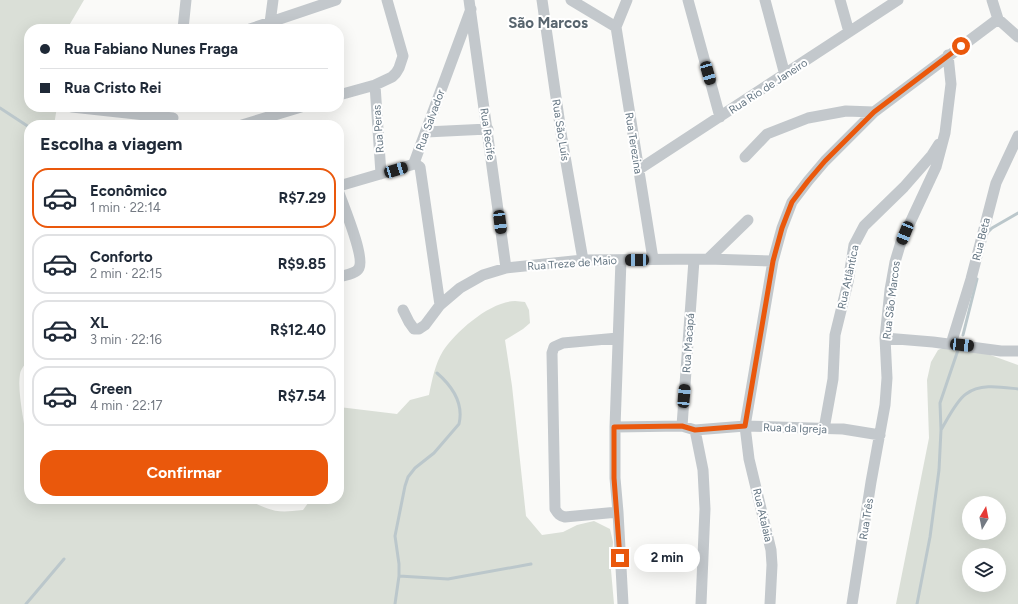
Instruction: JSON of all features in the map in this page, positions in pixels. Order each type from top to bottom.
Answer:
[{"type":"street","points":[[184,24],[186,0]]},
{"type":"street","points":[[270,23],[273,0]]},
{"type":"street","points":[[267,24],[336,0]]},
{"type":"street","points":[[344,93],[392,77],[399,68],[403,56],[387,0]]},
{"type":"street","name":"Rua São Luís","points":[[542,0],[562,139],[583,260]]},
{"type":"street","points":[[571,0],[616,27],[626,0]]},
{"type":"street","points":[[688,0],[720,117]]},
{"type":"street","points":[[765,0],[785,75]]},
{"type":"street","points":[[840,0],[849,32]]},
{"type":"street","name":"Rua Rio de Janeiro","points":[[638,170],[898,0]]},
{"type":"street","points":[[992,0],[998,19],[1018,37]]},
{"type":"street","name":"Rua Recife","points":[[470,4],[506,268]]},
{"type":"street","name":"Rua Salvador","points":[[440,305],[420,167],[414,163],[470,4]]},
{"type":"street","name":"Rua Atalaia","points":[[770,604],[772,565],[771,550],[749,459],[745,426],[773,261],[782,228],[792,202],[825,161],[874,112],[998,19]]},
{"type":"street","name":"Rua Terezina","points":[[616,27],[653,259]]},
{"type":"street","name":"Rua São Marcos","points":[[880,435],[885,405],[887,378],[885,338],[890,290],[895,262],[901,242],[936,167],[945,133],[951,84],[948,55]]},
{"type":"street","name":"Rua Peras","points":[[375,84],[381,174]]},
{"type":"street","points":[[745,156],[767,134],[808,118],[851,111],[874,112]]},
{"type":"street","points":[[123,112],[174,117]]},
{"type":"street","points":[[258,120],[285,112]]},
{"type":"street","points":[[426,132],[488,129]]},
{"type":"street","name":"Rua Atlântica","points":[[824,429],[833,379],[835,335],[848,282],[854,245],[864,226],[904,187],[932,155],[945,133]]},
{"type":"street","name":"Rua Beta","points":[[951,344],[971,279],[996,183],[1018,136]]},
{"type":"street","points":[[344,185],[414,163]]},
{"type":"street","points":[[344,207],[358,247],[360,260],[359,269],[344,275]]},
{"type":"street","points":[[708,259],[748,220]]},
{"type":"street","name":"Rua Treze de Maio","points":[[403,310],[414,328],[419,329],[428,323],[440,305],[460,288],[483,275],[506,268],[583,260],[708,259],[773,261]]},
{"type":"street","points":[[621,260],[614,427],[614,478],[618,512],[623,604]]},
{"type":"street","name":"Rua Macapá","points":[[682,426],[694,260]]},
{"type":"street","points":[[618,338],[563,343],[554,347],[552,353],[555,509],[561,516],[566,517],[618,512]]},
{"type":"street","points":[[885,338],[951,344],[1001,351],[1018,351]]},
{"type":"street","name":"Rua da Igreja","points":[[614,427],[682,426],[695,430],[745,426],[843,429],[880,435]]},
{"type":"street","points":[[695,430],[703,470],[706,509],[701,604]]},
{"type":"street","name":"Rua Três","points":[[852,604],[880,435]]},
{"type":"shaded area","points":[[0,0],[84,0],[70,24],[24,24],[24,112],[56,112],[55,120],[24,120],[24,366],[21,370],[19,381],[24,423],[24,504],[258,504],[276,511],[287,511],[303,510],[307,504],[344,504],[344,408],[397,414],[410,400],[429,395],[434,372],[440,356],[456,335],[475,318],[495,306],[506,302],[515,301],[525,302],[529,310],[530,323],[505,340],[512,386],[526,516],[542,535],[563,532],[577,525],[594,521],[610,529],[613,542],[611,570],[614,604],[0,604]]},
{"type":"shaded area","points":[[952,344],[971,348],[1018,365],[1018,604],[896,604],[929,438],[927,380],[931,362],[938,350]]},
{"type":"waterway","points":[[0,108],[24,124]]},
{"type":"waterway","points":[[988,232],[992,228],[1018,213]]},
{"type":"waterway","points":[[963,335],[977,279]]},
{"type":"waterway","points":[[917,604],[930,537],[939,470],[941,430],[940,403],[959,347]]},
{"type":"waterway","points":[[395,604],[399,576],[395,536],[408,477],[415,468],[434,453],[459,424],[460,409],[456,396],[452,389],[437,373]]},
{"type":"waterway","points":[[941,430],[952,411],[966,394],[978,388],[984,387],[1005,387],[1018,389]]},
{"type":"waterway","points":[[26,604],[64,559]]},
{"type":"waterway","points":[[399,576],[448,579],[531,564]]},
{"type":"district","name":"São Marcos","points":[[548,23]]},
{"type":"route","points":[[620,558],[618,512],[614,478],[614,427],[682,426],[695,430],[745,426],[773,261],[782,228],[792,202],[842,142],[874,112],[961,46]]}]
